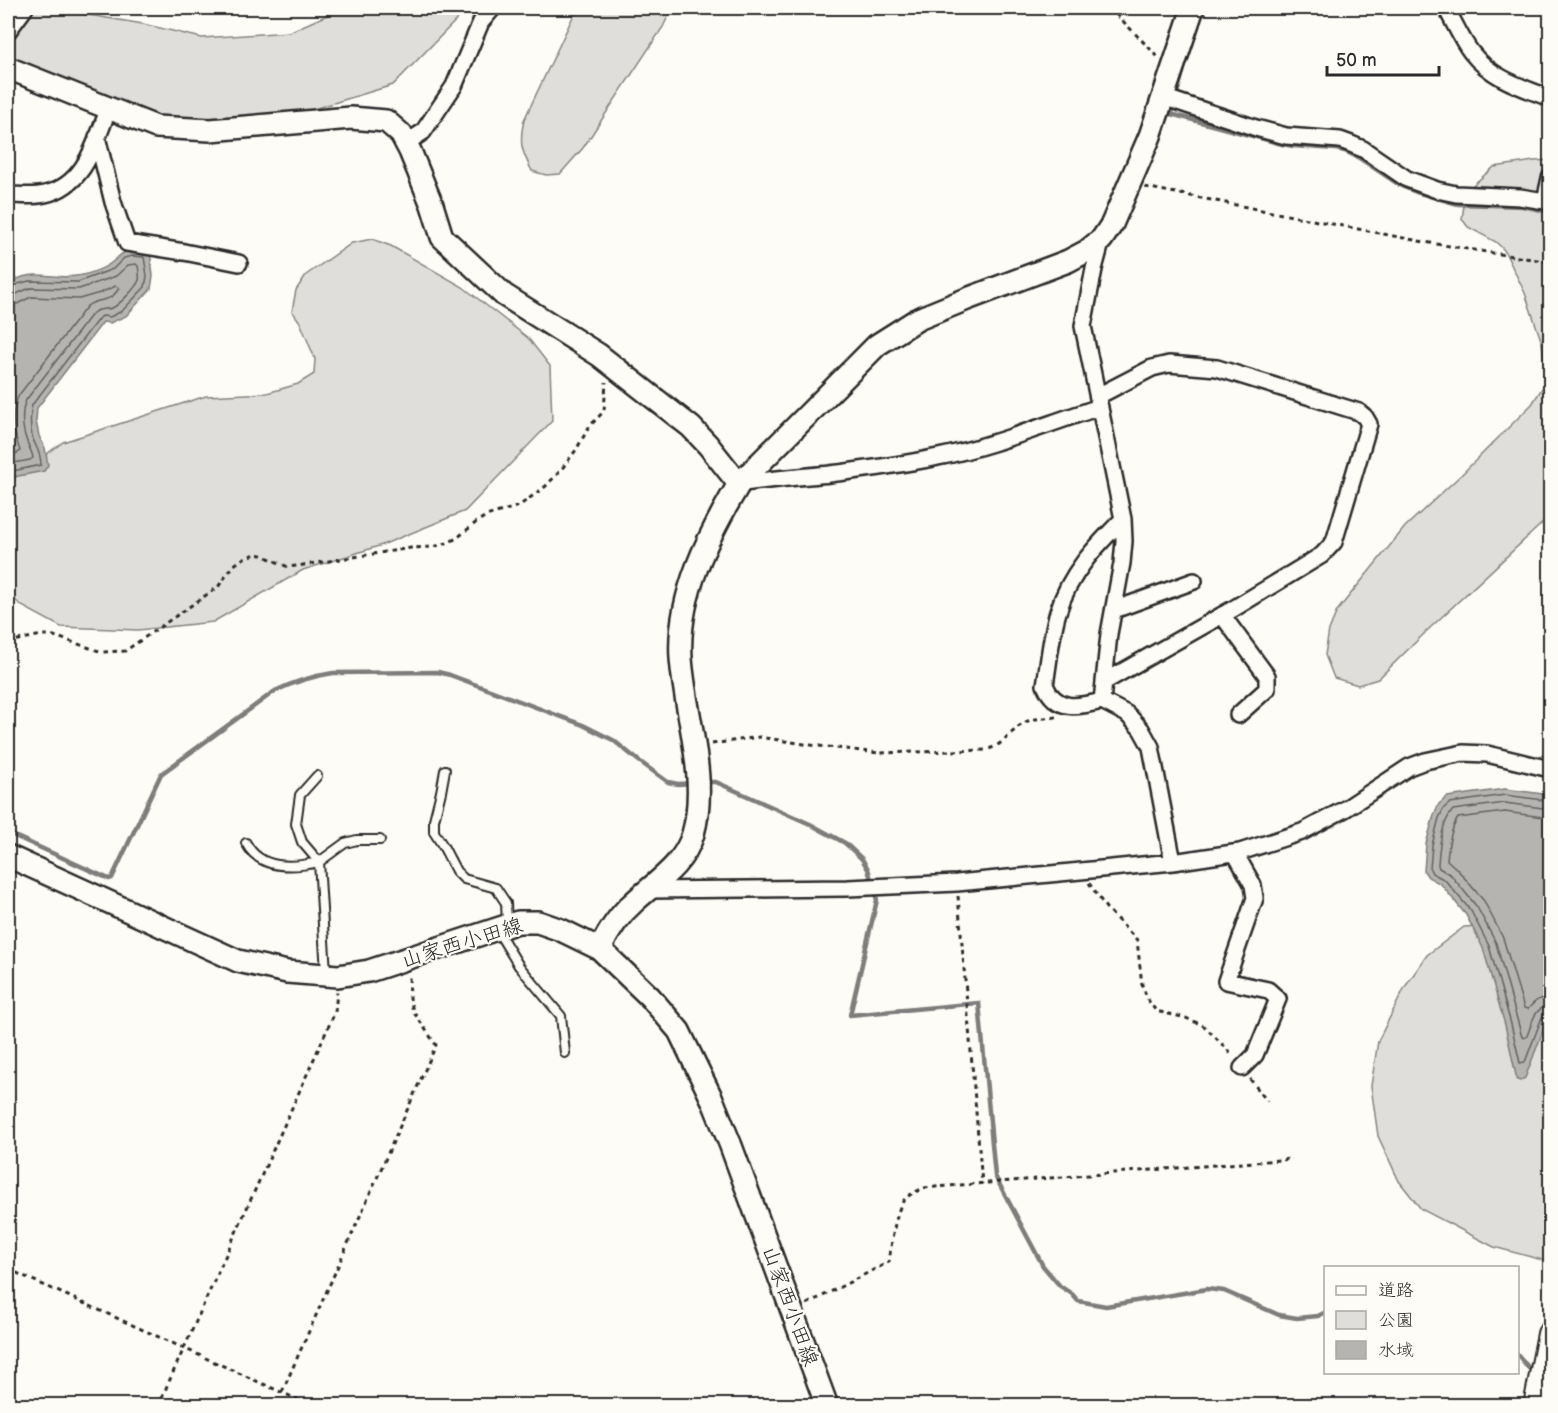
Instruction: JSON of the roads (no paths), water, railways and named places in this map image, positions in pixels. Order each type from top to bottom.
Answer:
[{"type":"main road","points":[[1536,1406],[1551,1334]]},
{"type":"street","points":[[8,31],[25,8]]},
{"type":"street","points":[[406,143],[423,132],[453,86],[481,22],[493,8]]},
{"type":"street","points":[[1102,702],[1109,634],[1122,563],[1123,519],[1083,326],[1102,240],[1112,224],[1150,136],[1192,8]]},
{"type":"street","points":[[1446,8],[1469,50],[1490,71],[1514,84],[1551,98]]},
{"type":"street","points":[[8,68],[156,127],[210,130],[351,118],[386,122],[401,134],[406,143],[432,205],[442,237],[504,295],[607,362],[691,427],[739,484]]},
{"type":"street","points":[[1163,97],[1286,136],[1340,140],[1363,149],[1407,179],[1456,194],[1545,201],[1551,178]]},
{"type":"street","points":[[8,195],[43,195],[61,189],[78,175],[88,159],[109,108]]},
{"type":"street","points":[[97,137],[113,202],[127,243],[239,263]]},
{"type":"street","points":[[600,949],[614,923],[677,863],[692,836],[698,804],[698,782],[681,657],[683,617],[690,588],[705,548],[739,484],[877,345],[918,319],[1068,261],[1088,251],[1102,240]]},
{"type":"street","points":[[739,484],[770,478],[828,474],[897,465],[941,457],[996,442],[1099,402],[1152,368],[1169,364],[1217,368],[1359,412],[1365,417],[1369,424],[1334,542],[1322,555],[1104,682]]},
{"type":"street","points":[[1123,519],[1092,551],[1068,588],[1058,610],[1045,685],[1048,694],[1062,704],[1070,706],[1102,702],[1127,714],[1141,729],[1151,747],[1173,862]]},
{"type":"street","points":[[1113,610],[1194,582]]},
{"type":"street","points":[[1222,615],[1267,676],[1267,689],[1238,715]]},
{"type":"street","points":[[649,890],[848,888],[957,884],[1173,862],[1235,853],[1302,832],[1345,809],[1409,767],[1425,761],[1463,753],[1486,754],[1551,769]]},
{"type":"street","points":[[1235,853],[1253,885],[1255,898],[1226,981],[1268,990],[1278,999],[1255,1055],[1242,1068]]},
{"type":"street","name":"山家西小田線","points":[[8,856],[238,961],[287,972],[332,976],[369,971],[518,922],[538,922],[561,930],[600,949],[650,997],[680,1031],[723,1127],[827,1406]]},
{"type":"lane","points":[[445,770],[434,820],[434,832],[456,872],[464,879],[496,888],[506,903],[502,927],[519,966],[561,1016],[565,1053]]},
{"type":"lane","points":[[317,776],[300,795],[296,824],[302,842],[319,862],[332,976]]},
{"type":"lane","points":[[246,843],[250,852],[270,865],[302,866],[319,862],[345,843],[357,840],[380,840]]},
{"type":"water","points":[[130,250],[150,251],[153,276],[151,289],[126,316],[110,323],[103,322],[37,408],[36,421],[48,465],[44,471],[8,478],[8,284],[26,276],[67,277],[85,274],[104,267]]},
{"type":"water","points":[[1505,789],[1550,795],[1550,1006],[1548,1018],[1525,1078],[1520,1081],[1517,1080],[1505,1025],[1483,948],[1466,915],[1441,884],[1428,877],[1424,871],[1426,844],[1439,804],[1447,797]]},
{"type":"waterway","points":[[1188,55],[1171,114],[1282,144],[1345,151],[1401,186],[1458,204],[1523,206],[1550,212]]},
{"type":"waterway","points":[[8,833],[109,879],[112,878],[161,774],[275,691],[304,680],[333,673],[438,672],[450,675],[583,725],[613,740],[668,782],[694,783]]},
{"type":"waterway","points":[[705,782],[716,782],[810,824],[845,843],[862,859],[868,869],[877,900],[850,1015],[979,1003],[995,1176],[1043,1266],[1060,1286],[1078,1301],[1106,1306],[1207,1289],[1224,1291],[1279,1315],[1297,1318],[1318,1316],[1324,1313]]},
{"type":"waterway","points":[[1519,1356],[1533,1373]]}]
